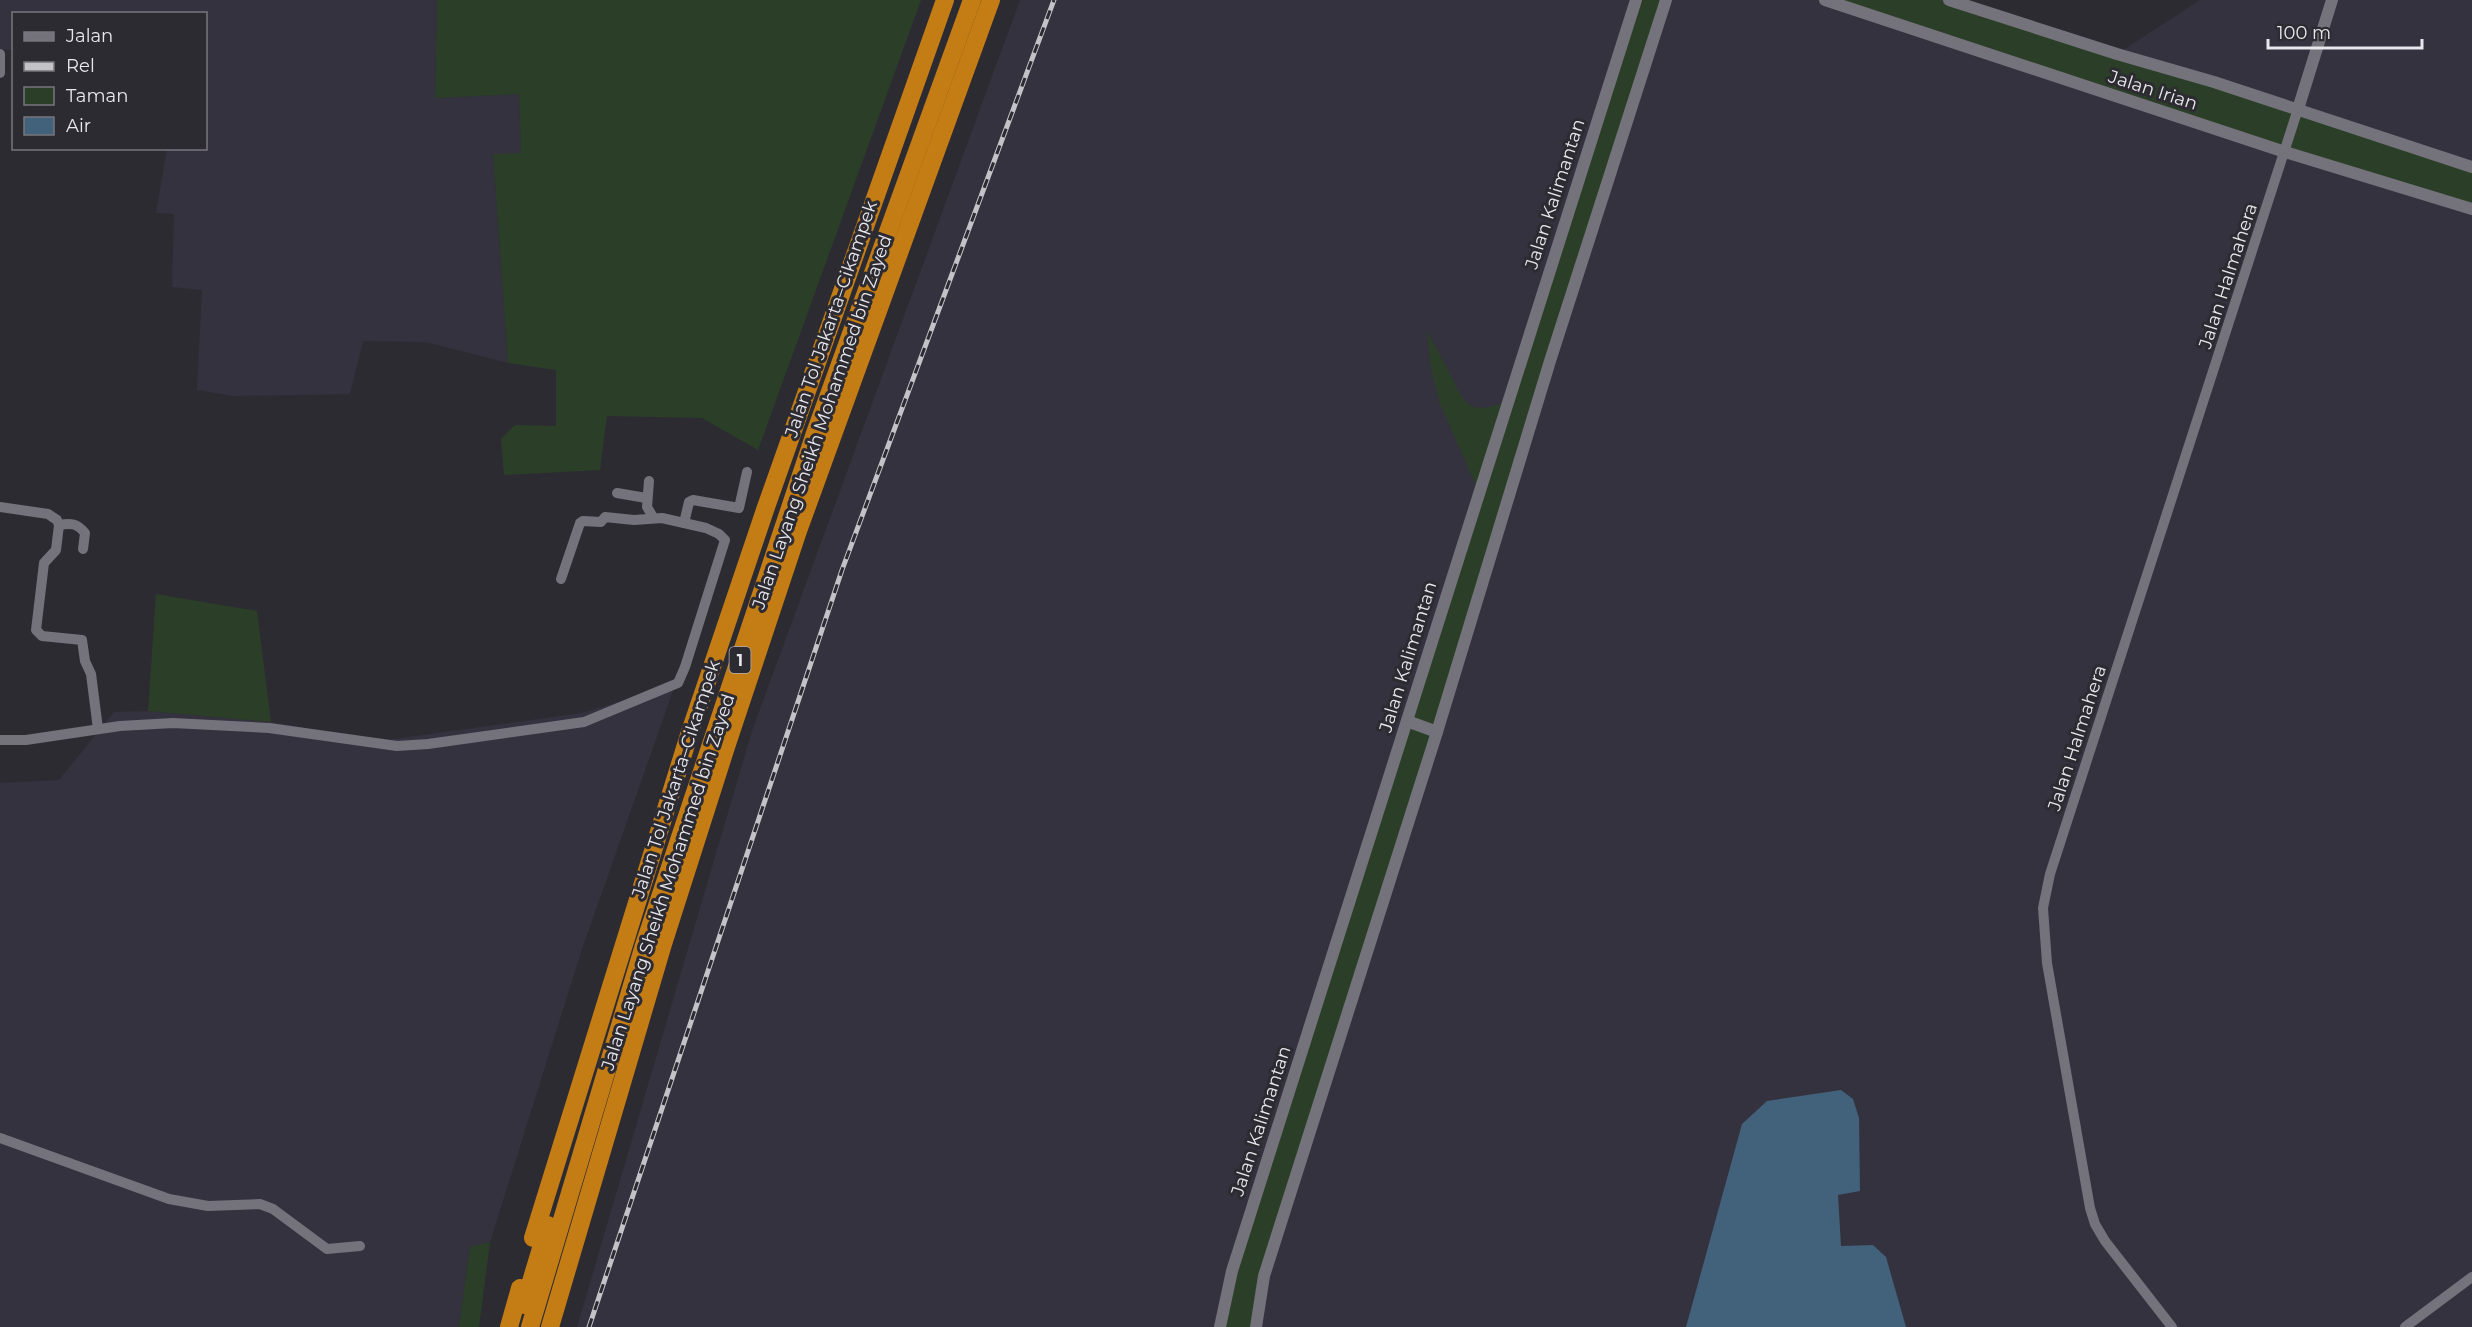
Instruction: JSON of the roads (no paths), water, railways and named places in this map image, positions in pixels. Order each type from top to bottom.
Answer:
[{"type":"highway","name":"Jalan Tol Jakarta–Cikampek","points":[[512,1326],[540,1211],[689,735],[765,510],[945,0]]},
{"type":"highway","name":"Jalan Layang Sheikh Mohammed bin Zayed","points":[[512,1326],[537,1260],[712,707],[867,258],[960,0]]},
{"type":"highway","name":"Jalan Layang Sheikh Mohammed bin Zayed","points":[[530,1327],[652,922],[815,434],[972,0]]},
{"type":"highway","name":"1","points":[[550,1327],[663,944],[798,531],[991,0]]},
{"type":"street","name":"Jalan Kalimantan","points":[[1220,1327],[1232,1271],[1636,0]]},
{"type":"street","points":[[1256,1327],[1264,1276],[1437,732],[1550,361],[1666,0]]},
{"type":"street","name":"Jalan Irian","points":[[1825,0],[2285,152],[2472,209]]},
{"type":"street","name":"Jalan Irian","points":[[1949,0],[2298,109],[2472,167]]},
{"type":"street","points":[[2298,109],[2332,0]]},
{"type":"street","points":[[0,54],[0,73]]},
{"type":"street","name":"Jalan Halmahera","points":[[2172,1327],[2105,1241],[2095,1224],[2085,1184],[2047,963],[2043,908],[2054,862],[2298,109]]},
{"type":"street","points":[[684,523],[689,502],[693,500],[739,508],[747,472]]},
{"type":"street","points":[[649,481],[646,507],[653,517]]},
{"type":"street","points":[[617,493],[646,498]]},
{"type":"street","points":[[0,507],[48,514],[57,520],[59,525],[56,550],[44,563],[36,630],[42,636],[82,640],[85,661],[91,674],[98,729]]},
{"type":"street","points":[[0,740],[26,740],[98,729],[201,723],[269,728],[407,746],[593,719],[673,686],[682,675],[725,540],[719,534],[706,528],[653,517],[634,520],[606,517],[601,522],[581,521],[561,579]]},
{"type":"street","points":[[59,525],[70,523],[79,525],[85,532],[83,549]]},
{"type":"street","points":[[1407,721],[1437,732]]},
{"type":"street","points":[[0,1138],[169,1199],[208,1206],[260,1204],[283,1216],[327,1249],[360,1246]]},
{"type":"street","points":[[2405,1327],[2472,1277]]},
{"type":"water","points":[[1841,1090],[1853,1099],[1859,1118],[1860,1191],[1838,1195],[1841,1246],[1873,1245],[1886,1257],[1906,1327],[1686,1327],[1742,1124],[1767,1101]]},
{"type":"railway","points":[[589,1327],[842,570],[1054,0]]}]
